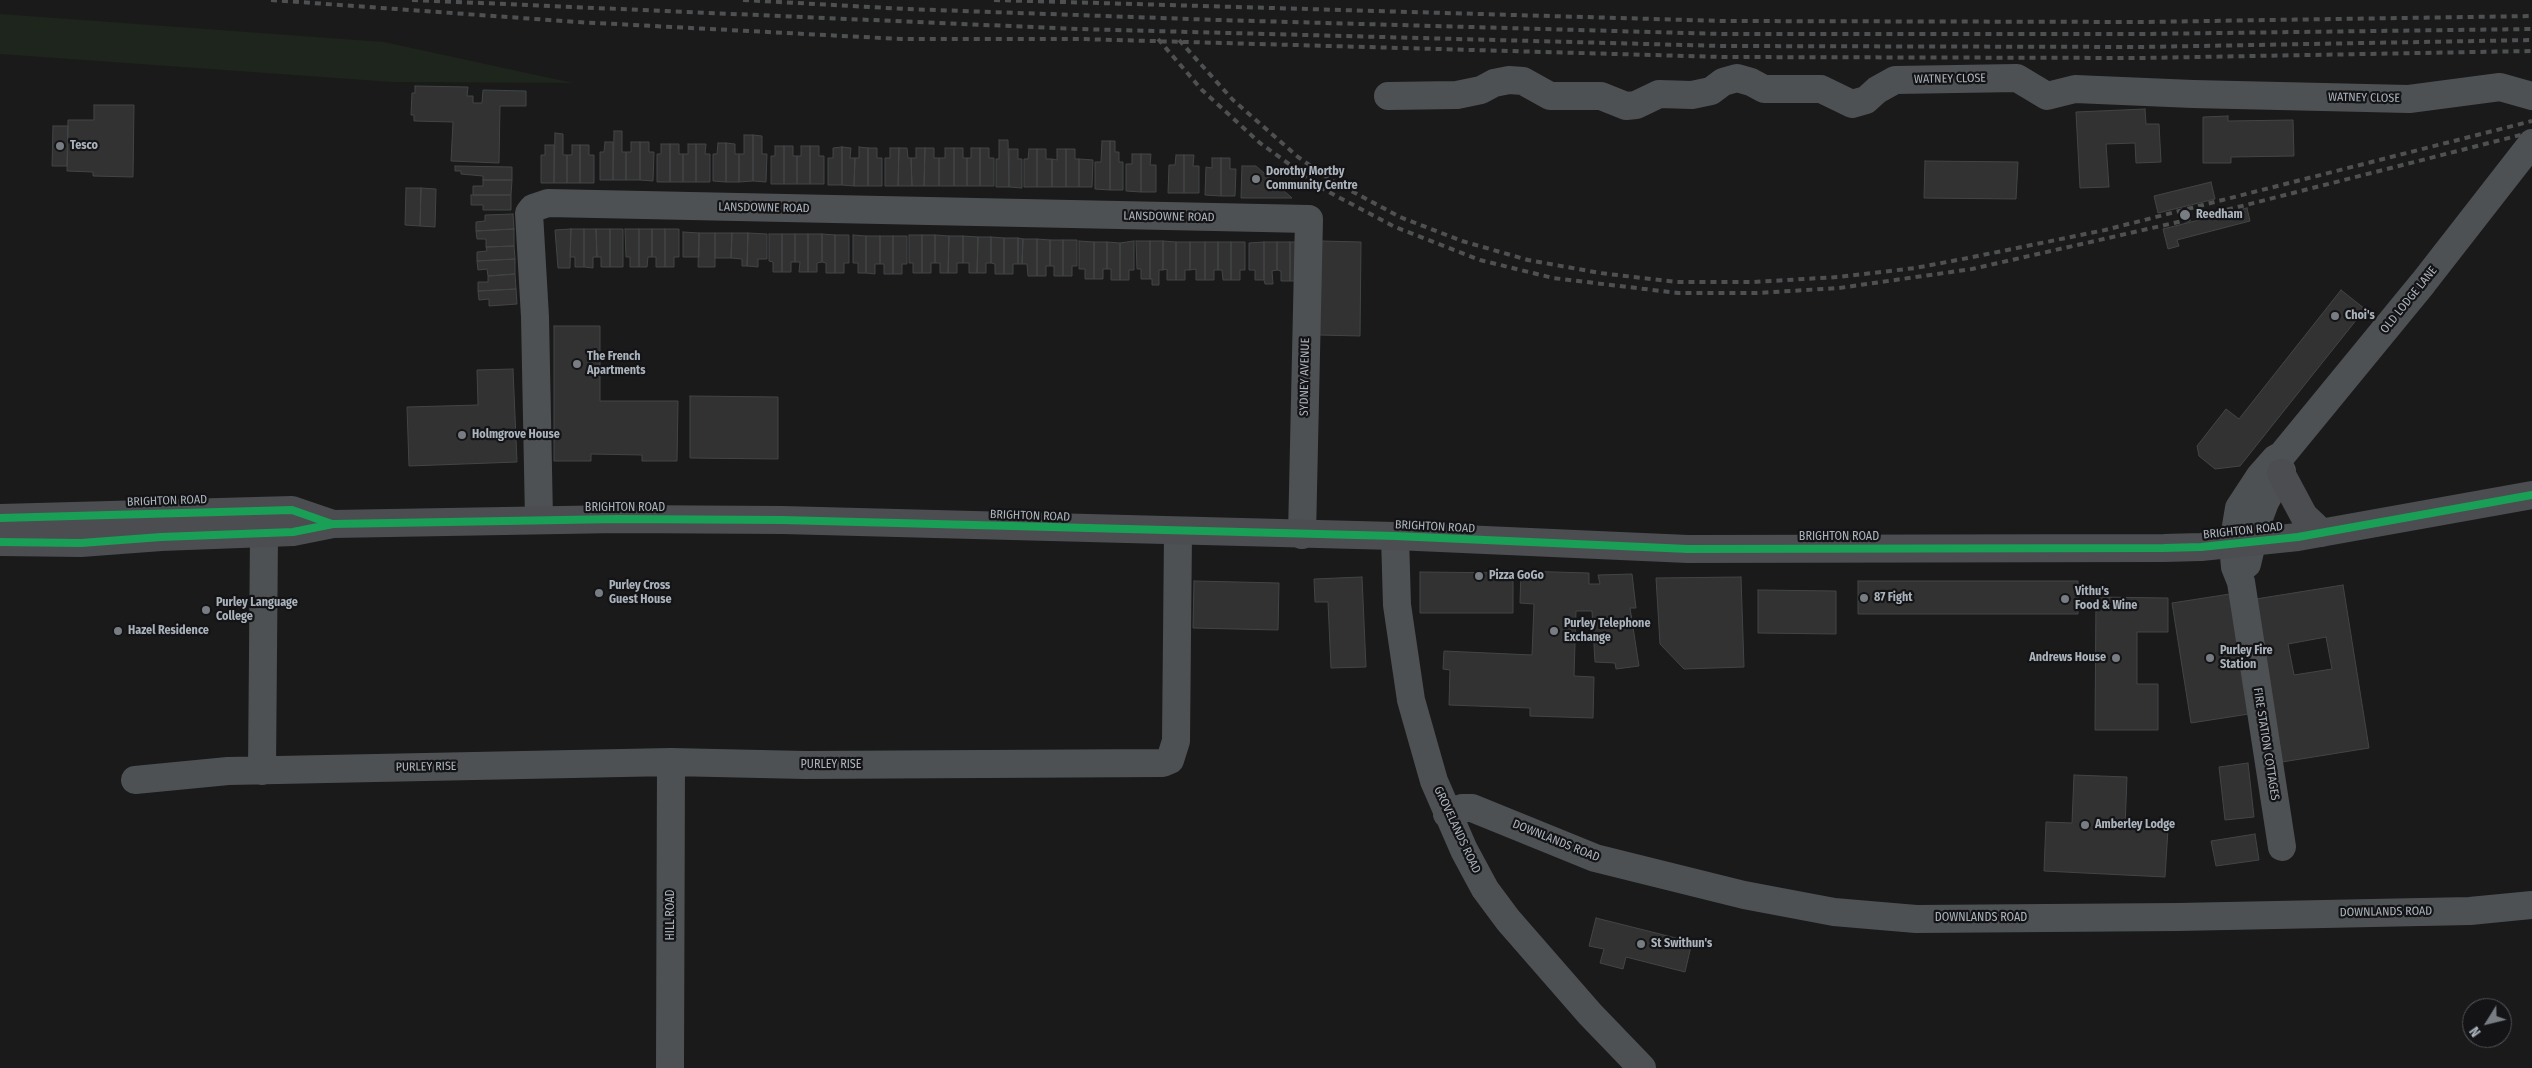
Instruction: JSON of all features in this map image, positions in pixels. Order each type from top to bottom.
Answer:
[{"type":"highway","points":[[2282,464],[2304,516],[2322,533]]},
{"type":"highway","name":"BRIGHTON ROAD","points":[[0,542],[81,543],[161,536],[293,532],[333,524],[539,519],[782,520],[1178,532],[1395,536],[1688,549],[2164,548],[2242,543],[2322,533],[2532,495]]},
{"type":"highway","name":"BRIGHTON ROAD","points":[[0,518],[292,510],[333,524]]},
{"type":"street","name":"WATNEY CLOSE","points":[[1388,96],[1457,95],[1481,90],[1494,83],[1509,80],[1522,81],[1550,96],[1601,96],[1626,106],[1636,105],[1659,94],[1692,95],[1711,91],[1723,82],[1737,78],[1751,82],[1764,89],[1821,89],[1852,104],[1866,100],[1877,90],[1895,80],[2017,78],[2047,96],[2075,89],[2193,94],[2408,98],[2500,87],[2532,96]]},
{"type":"street","name":"OLD LODGE LANE","points":[[2242,543],[2265,502],[2282,464],[2532,143]]},
{"type":"street","name":"LANSDOWNE ROAD","points":[[539,519],[535,317],[529,213],[540,205],[548,203],[1309,219]]},
{"type":"street","name":"SYDNEY AVENUE","points":[[1302,535],[1309,219]]},
{"type":"street","name":"PURLEY RISE","points":[[135,780],[228,771],[672,762],[805,765],[1154,764],[1170,760],[1176,741],[1178,532]]},
{"type":"street","points":[[262,771],[264,534]]},
{"type":"street","name":"GROVELANDS ROAD","points":[[1395,536],[1397,605],[1411,700],[1421,742],[1447,814],[1485,889],[1508,920],[1590,1014],[1642,1068]]},
{"type":"street","name":"FIRE STATION COTTAGES","points":[[2242,543],[2245,574],[2241,582],[2282,847]]},
{"type":"street","name":"HILL ROAD","points":[[670,1068],[672,762]]},
{"type":"street","name":"DOWNLANDS ROAD","points":[[1447,814],[1462,808],[1472,808],[1595,858],[1744,896],[1834,912],[1916,919],[2178,917],[2470,911],[2532,905]]},
{"type":"shaded area","points":[[0,14],[384,42],[573,83],[392,82],[0,54]]},
{"type":"building","points":[[415,86],[468,87],[467,96],[473,96],[473,103],[482,103],[483,90],[526,91],[526,106],[500,106],[499,163],[451,161],[453,122],[414,121],[414,115],[411,115],[412,93],[415,93]]},
{"type":"building","points":[[94,105],[134,105],[133,177],[93,176],[93,172],[67,171],[68,120],[94,120]]},
{"type":"building","points":[[2145,109],[2146,124],[2159,124],[2161,162],[2136,163],[2135,143],[2106,144],[2109,187],[2080,188],[2076,112]]},
{"type":"building","points":[[2228,116],[2228,121],[2293,120],[2294,156],[2231,157],[2231,163],[2203,163],[2203,117]]},
{"type":"building","name":"Tesco","points":[[53,126],[68,126],[67,166],[52,166]]},
{"type":"building","points":[[614,131],[622,131],[622,152],[626,152],[626,180],[613,180]]},
{"type":"building","points":[[555,133],[563,134],[563,155],[567,155],[567,183],[554,183]]},
{"type":"building","points":[[744,135],[753,135],[753,181],[739,182],[739,154],[744,154]]},
{"type":"building","points":[[753,135],[762,136],[762,154],[767,154],[766,182],[753,181]]},
{"type":"building","points":[[999,140],[1008,140],[1009,187],[996,187],[996,159],[999,159]]},
{"type":"building","points":[[1102,141],[1110,141],[1110,190],[1095,189],[1095,162],[1101,162]]},
{"type":"building","points":[[1110,141],[1115,141],[1115,152],[1119,152],[1119,162],[1123,162],[1123,190],[1110,190]]},
{"type":"building","points":[[605,142],[613,142],[613,180],[600,180],[600,152],[604,152]]},
{"type":"building","points":[[631,142],[640,142],[640,180],[626,180],[626,152],[631,152]]},
{"type":"building","points":[[640,142],[649,142],[649,152],[654,152],[653,181],[640,180]]},
{"type":"building","points":[[718,143],[726,143],[726,182],[713,181],[713,154],[717,154]]},
{"type":"building","points":[[726,143],[735,144],[735,154],[739,154],[739,182],[726,182]]},
{"type":"building","points":[[661,144],[670,144],[670,182],[657,182],[657,154],[661,154]]},
{"type":"building","points":[[670,144],[679,144],[679,154],[683,154],[683,182],[670,182]]},
{"type":"building","points":[[688,144],[696,144],[696,182],[683,182],[683,154],[688,154]]},
{"type":"building","points":[[696,144],[706,144],[705,154],[710,154],[710,182],[696,182]]},
{"type":"building","points":[[545,145],[554,145],[554,183],[541,183],[541,155],[545,155]]},
{"type":"building","points":[[572,145],[580,145],[580,183],[567,183],[567,155],[572,155]]},
{"type":"building","points":[[580,145],[589,145],[589,155],[594,155],[594,183],[580,183]]},
{"type":"building","points":[[775,146],[784,146],[784,184],[771,184],[771,156],[775,156]]},
{"type":"building","points":[[784,146],[793,146],[793,156],[797,156],[797,184],[784,184]]},
{"type":"building","points":[[801,146],[810,146],[810,184],[797,184],[797,156],[801,156]]},
{"type":"building","points":[[810,146],[819,146],[819,156],[824,156],[824,184],[810,184]]},
{"type":"building","points":[[842,147],[851,148],[850,158],[855,158],[854,186],[842,185]]},
{"type":"building","points":[[842,147],[842,185],[828,185],[828,158],[833,158],[833,148]]},
{"type":"building","points":[[859,147],[868,148],[868,186],[854,186],[855,158],[859,158]]},
{"type":"building","points":[[868,148],[877,148],[877,158],[882,158],[882,186],[868,186]]},
{"type":"building","points":[[890,148],[899,148],[898,186],[885,186],[885,158],[890,158]]},
{"type":"building","points":[[899,148],[907,148],[908,158],[911,158],[912,186],[898,186]]},
{"type":"building","points":[[916,148],[925,148],[924,186],[912,186],[911,158],[916,158]]},
{"type":"building","points":[[925,148],[934,148],[934,158],[939,158],[939,186],[924,186]]},
{"type":"building","points":[[945,148],[954,148],[954,186],[939,186],[939,158],[945,158]]},
{"type":"building","points":[[954,148],[963,148],[963,158],[967,158],[967,186],[954,186]]},
{"type":"building","points":[[971,148],[980,148],[980,186],[967,186],[967,158],[971,158]]},
{"type":"building","points":[[980,148],[989,148],[989,158],[994,158],[994,186],[980,186]]},
{"type":"building","points":[[1009,149],[1018,149],[1018,159],[1022,159],[1022,188],[1009,187]]},
{"type":"building","points":[[1029,149],[1037,149],[1037,187],[1024,187],[1024,159],[1028,159]]},
{"type":"building","points":[[1037,149],[1046,149],[1046,159],[1052,159],[1052,187],[1037,187]]},
{"type":"building","points":[[1057,149],[1066,149],[1066,187],[1052,187],[1052,159],[1057,160]]},
{"type":"building","points":[[1066,149],[1075,149],[1075,159],[1079,159],[1079,187],[1066,187]]},
{"type":"building","points":[[1132,154],[1141,154],[1141,192],[1126,191],[1126,164],[1132,164]]},
{"type":"building","points":[[1141,154],[1151,154],[1150,165],[1156,165],[1156,192],[1141,192]]},
{"type":"building","points":[[1176,155],[1184,155],[1184,193],[1168,193],[1169,165],[1175,165]]},
{"type":"building","points":[[1184,155],[1194,155],[1193,166],[1199,166],[1199,193],[1184,193]]},
{"type":"building","points":[[1212,158],[1221,158],[1221,196],[1205,195],[1206,167],[1212,168]]},
{"type":"building","points":[[1221,158],[1230,158],[1230,169],[1236,169],[1235,196],[1221,196]]},
{"type":"building","points":[[1079,159],[1093,160],[1092,187],[1079,187]]},
{"type":"building","points":[[1925,161],[2018,162],[2016,199],[1924,198]]},
{"type":"building","points":[[455,166],[512,167],[512,180],[483,180],[483,176],[461,174],[461,171],[455,171]]},
{"type":"building","name":"Dorothy Mortby Community Centre","points":[[1242,166],[1256,166],[1292,198],[1241,198]]},
{"type":"building","points":[[483,180],[512,180],[511,195],[473,195],[473,186],[483,186]]},
{"type":"building","points":[[2211,182],[2215,199],[2158,213],[2154,196]]},
{"type":"building","points":[[406,188],[421,188],[420,226],[405,225]]},
{"type":"building","points":[[421,188],[436,189],[435,227],[420,226]]},
{"type":"building","points":[[471,195],[511,195],[511,210],[483,210],[483,205],[471,205]]},
{"type":"building","points":[[2247,208],[2250,221],[2177,240],[2179,246],[2168,249],[2163,229]]},
{"type":"building","points":[[513,214],[514,229],[476,231],[476,222],[485,221],[485,215]]},
{"type":"building","points":[[514,229],[514,246],[486,247],[486,239],[477,239],[476,231]]},
{"type":"building","points":[[571,229],[584,229],[584,267],[575,267],[575,257],[570,257]]},
{"type":"building","points":[[571,229],[570,268],[558,268],[555,230]]},
{"type":"building","points":[[584,229],[596,229],[597,257],[593,257],[593,268],[584,267]]},
{"type":"building","points":[[596,229],[610,229],[610,267],[601,267],[601,257],[597,257]]},
{"type":"building","points":[[610,229],[623,229],[623,267],[610,267]]},
{"type":"building","points":[[625,229],[639,229],[639,267],[630,267],[630,257],[626,257]]},
{"type":"building","points":[[639,229],[652,229],[652,257],[648,257],[647,267],[639,267]]},
{"type":"building","points":[[652,229],[665,229],[665,267],[656,267],[656,257],[652,257]]},
{"type":"building","points":[[665,229],[679,229],[679,257],[674,257],[674,267],[665,267]]},
{"type":"building","points":[[683,232],[699,233],[699,257],[683,257]]},
{"type":"building","points":[[699,233],[715,233],[715,267],[698,267]]},
{"type":"building","points":[[715,233],[732,233],[731,258],[715,258]]},
{"type":"building","points":[[732,233],[748,233],[747,266],[742,266],[742,259],[731,258]]},
{"type":"building","points":[[748,233],[767,234],[767,259],[758,259],[758,267],[747,266]]},
{"type":"building","points":[[769,234],[782,234],[782,272],[773,272],[773,262],[769,261]]},
{"type":"building","points":[[782,234],[795,234],[795,262],[791,262],[791,272],[782,272]]},
{"type":"building","points":[[795,234],[808,234],[808,272],[799,272],[800,262],[795,262]]},
{"type":"building","points":[[808,234],[822,234],[822,262],[817,263],[817,272],[808,272]]},
{"type":"building","points":[[822,234],[835,235],[835,273],[826,273],[826,263],[822,262]]},
{"type":"building","points":[[835,235],[849,235],[849,263],[844,263],[844,273],[835,273]]},
{"type":"building","points":[[853,235],[866,236],[866,273],[858,273],[858,263],[853,263]]},
{"type":"building","points":[[909,235],[922,235],[922,273],[913,273],[913,263],[909,263]]},
{"type":"building","points":[[922,235],[935,235],[935,263],[931,263],[931,273],[922,273]]},
{"type":"building","points":[[935,235],[949,236],[948,273],[940,273],[940,263],[935,263]]},
{"type":"building","points":[[866,236],[880,236],[880,264],[875,264],[875,274],[866,273]]},
{"type":"building","points":[[880,236],[893,236],[893,274],[884,274],[884,264],[880,264]]},
{"type":"building","points":[[893,236],[907,236],[907,264],[902,264],[902,274],[893,274]]},
{"type":"building","points":[[949,236],[963,236],[963,263],[957,263],[957,273],[948,273]]},
{"type":"building","points":[[963,236],[978,237],[977,273],[969,273],[969,263],[963,263]]},
{"type":"building","points":[[978,237],[991,237],[991,263],[986,263],[986,273],[977,273]]},
{"type":"building","points":[[991,237],[1004,238],[1004,274],[995,274],[995,264],[991,263]]},
{"type":"building","points":[[1004,238],[1018,238],[1018,264],[1013,264],[1013,274],[1004,274]]},
{"type":"building","points":[[1018,238],[1023,239],[1022,264],[1018,264]]},
{"type":"building","points":[[1023,239],[1037,239],[1037,276],[1028,276],[1027,264],[1022,264]]},
{"type":"building","points":[[1037,239],[1050,240],[1050,266],[1046,266],[1046,276],[1037,276]]},
{"type":"building","points":[[1050,240],[1063,240],[1063,276],[1054,276],[1054,266],[1050,266]]},
{"type":"building","points":[[1063,240],[1077,240],[1077,266],[1072,266],[1072,276],[1063,276]]},
{"type":"building","points":[[1079,241],[1094,242],[1094,279],[1085,279],[1085,269],[1079,269]]},
{"type":"building","points":[[1134,241],[1134,270],[1129,270],[1129,280],[1120,280],[1120,243]]},
{"type":"building","points":[[1136,241],[1150,241],[1150,279],[1141,279],[1141,269],[1137,269]]},
{"type":"building","points":[[1150,241],[1163,241],[1163,270],[1159,270],[1159,285],[1152,285],[1152,279],[1150,279]]},
{"type":"building","points":[[1163,241],[1176,242],[1176,280],[1167,280],[1167,269],[1163,270]]},
{"type":"building","points":[[1321,241],[1361,242],[1360,336],[1319,335]]},
{"type":"building","points":[[1094,242],[1107,242],[1107,269],[1103,269],[1103,279],[1094,279]]},
{"type":"building","points":[[1107,242],[1120,243],[1120,280],[1111,280],[1111,269],[1107,269]]},
{"type":"building","points":[[1176,242],[1190,242],[1190,270],[1185,270],[1185,280],[1176,280]]},
{"type":"building","points":[[1190,242],[1205,242],[1205,280],[1196,280],[1196,269],[1190,270]]},
{"type":"building","points":[[1205,242],[1218,242],[1218,270],[1214,270],[1214,280],[1205,280]]},
{"type":"building","points":[[1218,242],[1231,242],[1231,280],[1223,280],[1222,270],[1218,270]]},
{"type":"building","points":[[1231,242],[1245,242],[1245,270],[1240,270],[1240,280],[1231,280]]},
{"type":"building","points":[[1264,242],[1277,242],[1277,270],[1272,271],[1273,284],[1265,284],[1264,280]]},
{"type":"building","points":[[1264,242],[1264,280],[1255,280],[1255,270],[1249,270],[1249,243]]},
{"type":"building","points":[[1277,242],[1290,242],[1290,281],[1281,281],[1281,271],[1277,270]]},
{"type":"building","points":[[1290,242],[1304,242],[1299,281],[1290,281]]},
{"type":"building","points":[[514,246],[515,259],[477,261],[477,252],[487,251],[486,247]]},
{"type":"building","points":[[515,259],[515,274],[488,276],[487,269],[478,270],[477,261]]},
{"type":"building","points":[[515,274],[516,289],[478,291],[478,282],[488,282],[488,276]]},
{"type":"building","points":[[516,289],[517,304],[489,306],[489,299],[479,300],[478,291]]},
{"type":"building","points":[[2341,290],[2365,309],[2240,466],[2215,469],[2199,456],[2197,446],[2226,409],[2239,419]]},
{"type":"building","name":"The French Apartments","points":[[554,326],[600,326],[600,401],[678,401],[677,461],[642,461],[642,455],[591,454],[591,461],[554,461]]},
{"type":"building","name":"Holmgrove House","points":[[513,369],[517,462],[409,466],[407,407],[478,405],[477,370]]},
{"type":"building","points":[[690,396],[778,397],[778,459],[690,458]]},
{"type":"building","name":"Purley Telephone Exchange","points":[[1521,571],[1589,573],[1589,584],[1600,584],[1598,575],[1632,574],[1636,608],[1630,608],[1639,666],[1616,669],[1615,663],[1595,662],[1592,611],[1576,611],[1574,676],[1594,677],[1593,718],[1530,716],[1530,708],[1449,705],[1450,670],[1443,669],[1444,651],[1532,655],[1534,604],[1520,603]]},
{"type":"building","points":[[1420,572],[1513,573],[1513,613],[1420,613]]},
{"type":"building","points":[[1362,577],[1366,667],[1331,668],[1328,602],[1315,602],[1314,579]]},
{"type":"building","points":[[1741,577],[1744,667],[1684,669],[1660,644],[1656,578]]},
{"type":"building","points":[[1194,581],[1279,583],[1278,630],[1193,628]]},
{"type":"building","points":[[1858,581],[2078,581],[2078,614],[1858,614]]},
{"type":"building","points":[[2343,585],[2369,748],[2282,762],[2256,599]],"holes":[[[2326,637],[2332,669],[2294,675],[2288,644]]]},
{"type":"building","points":[[1758,590],[1836,591],[1836,634],[1758,633]]},
{"type":"building","name":"Purley Fire Station","points":[[2230,594],[2249,714],[2191,723],[2172,603]]},
{"type":"building","name":"Andrews House","points":[[2096,597],[2168,598],[2168,632],[2137,632],[2137,684],[2158,684],[2158,730],[2095,730]]},
{"type":"building","points":[[2248,763],[2254,817],[2225,820],[2219,767]]},
{"type":"building","name":"Amberley Lodge","points":[[2074,775],[2127,777],[2125,827],[2168,829],[2165,877],[2044,871],[2046,822],[2072,823]]},
{"type":"building","points":[[2255,834],[2259,860],[2216,866],[2211,841]]},
{"type":"building","name":"St Swithun's","points":[[1596,918],[1692,942],[1685,972],[1626,957],[1623,969],[1600,963],[1604,949],[1589,946]]},
{"type":"railway","points":[[271,0],[577,22],[901,39],[1080,39],[1723,57],[2142,58],[2532,51]]},
{"type":"railway","points":[[412,0],[1078,29],[1723,46],[2142,47],[2532,40]]},
{"type":"railway","points":[[743,0],[906,9],[1218,20],[1723,34],[2142,34],[2532,29]]},
{"type":"railway","points":[[994,0],[1723,21],[2142,22],[2532,16]]},
{"type":"railway","points":[[1158,39],[1202,90],[1260,143],[1325,190],[1395,227],[1480,260],[1553,278],[1678,293],[1757,293],[1839,288],[1972,269],[2187,220],[2532,132]]},
{"type":"railway","points":[[1179,40],[1233,100],[1298,157],[1331,180],[1400,217],[1462,241],[1528,260],[1600,273],[1677,282],[1754,282],[1838,277],[1915,268],[2105,230],[2532,121]]},
{"type":"cycle path","points":[[0,542],[81,543],[161,537],[293,532],[333,524],[618,519],[782,520],[1395,536],[1688,549],[2164,548],[2201,547],[2298,537],[2532,495]]},
{"type":"cycle path","points":[[0,518],[292,510],[332,524]]},
{"type":"place","name":"Tesco","points":[[60,146]]},
{"type":"place","name":"Dorothy Mortby Community Centre","points":[[1256,179]]},
{"type":"place","name":"Reedham","points":[[2185,215]]},
{"type":"place","name":"Choi's","points":[[2335,316]]},
{"type":"place","name":"The French Apartments","points":[[577,364]]},
{"type":"place","name":"Holmgrove House","points":[[462,435]]},
{"type":"place","name":"Pizza GoGo","points":[[1479,576]]},
{"type":"place","name":"Purley Cross Guest House","points":[[599,593]]},
{"type":"place","name":"87 Fight","points":[[1864,598]]},
{"type":"place","name":"Vithu's Food & Wine","points":[[2065,599]]},
{"type":"place","name":"Purley Language College","points":[[206,610]]},
{"type":"place","name":"Hazel Residence","points":[[118,631]]},
{"type":"place","name":"Purley Telephone Exchange","points":[[1554,631]]},
{"type":"place","name":"Andrews House","points":[[2116,658]]},
{"type":"place","name":"Purley Fire Station","points":[[2210,658]]},
{"type":"place","name":"Amberley Lodge","points":[[2085,825]]},
{"type":"place","name":"St Swithun's","points":[[1641,944]]}]
